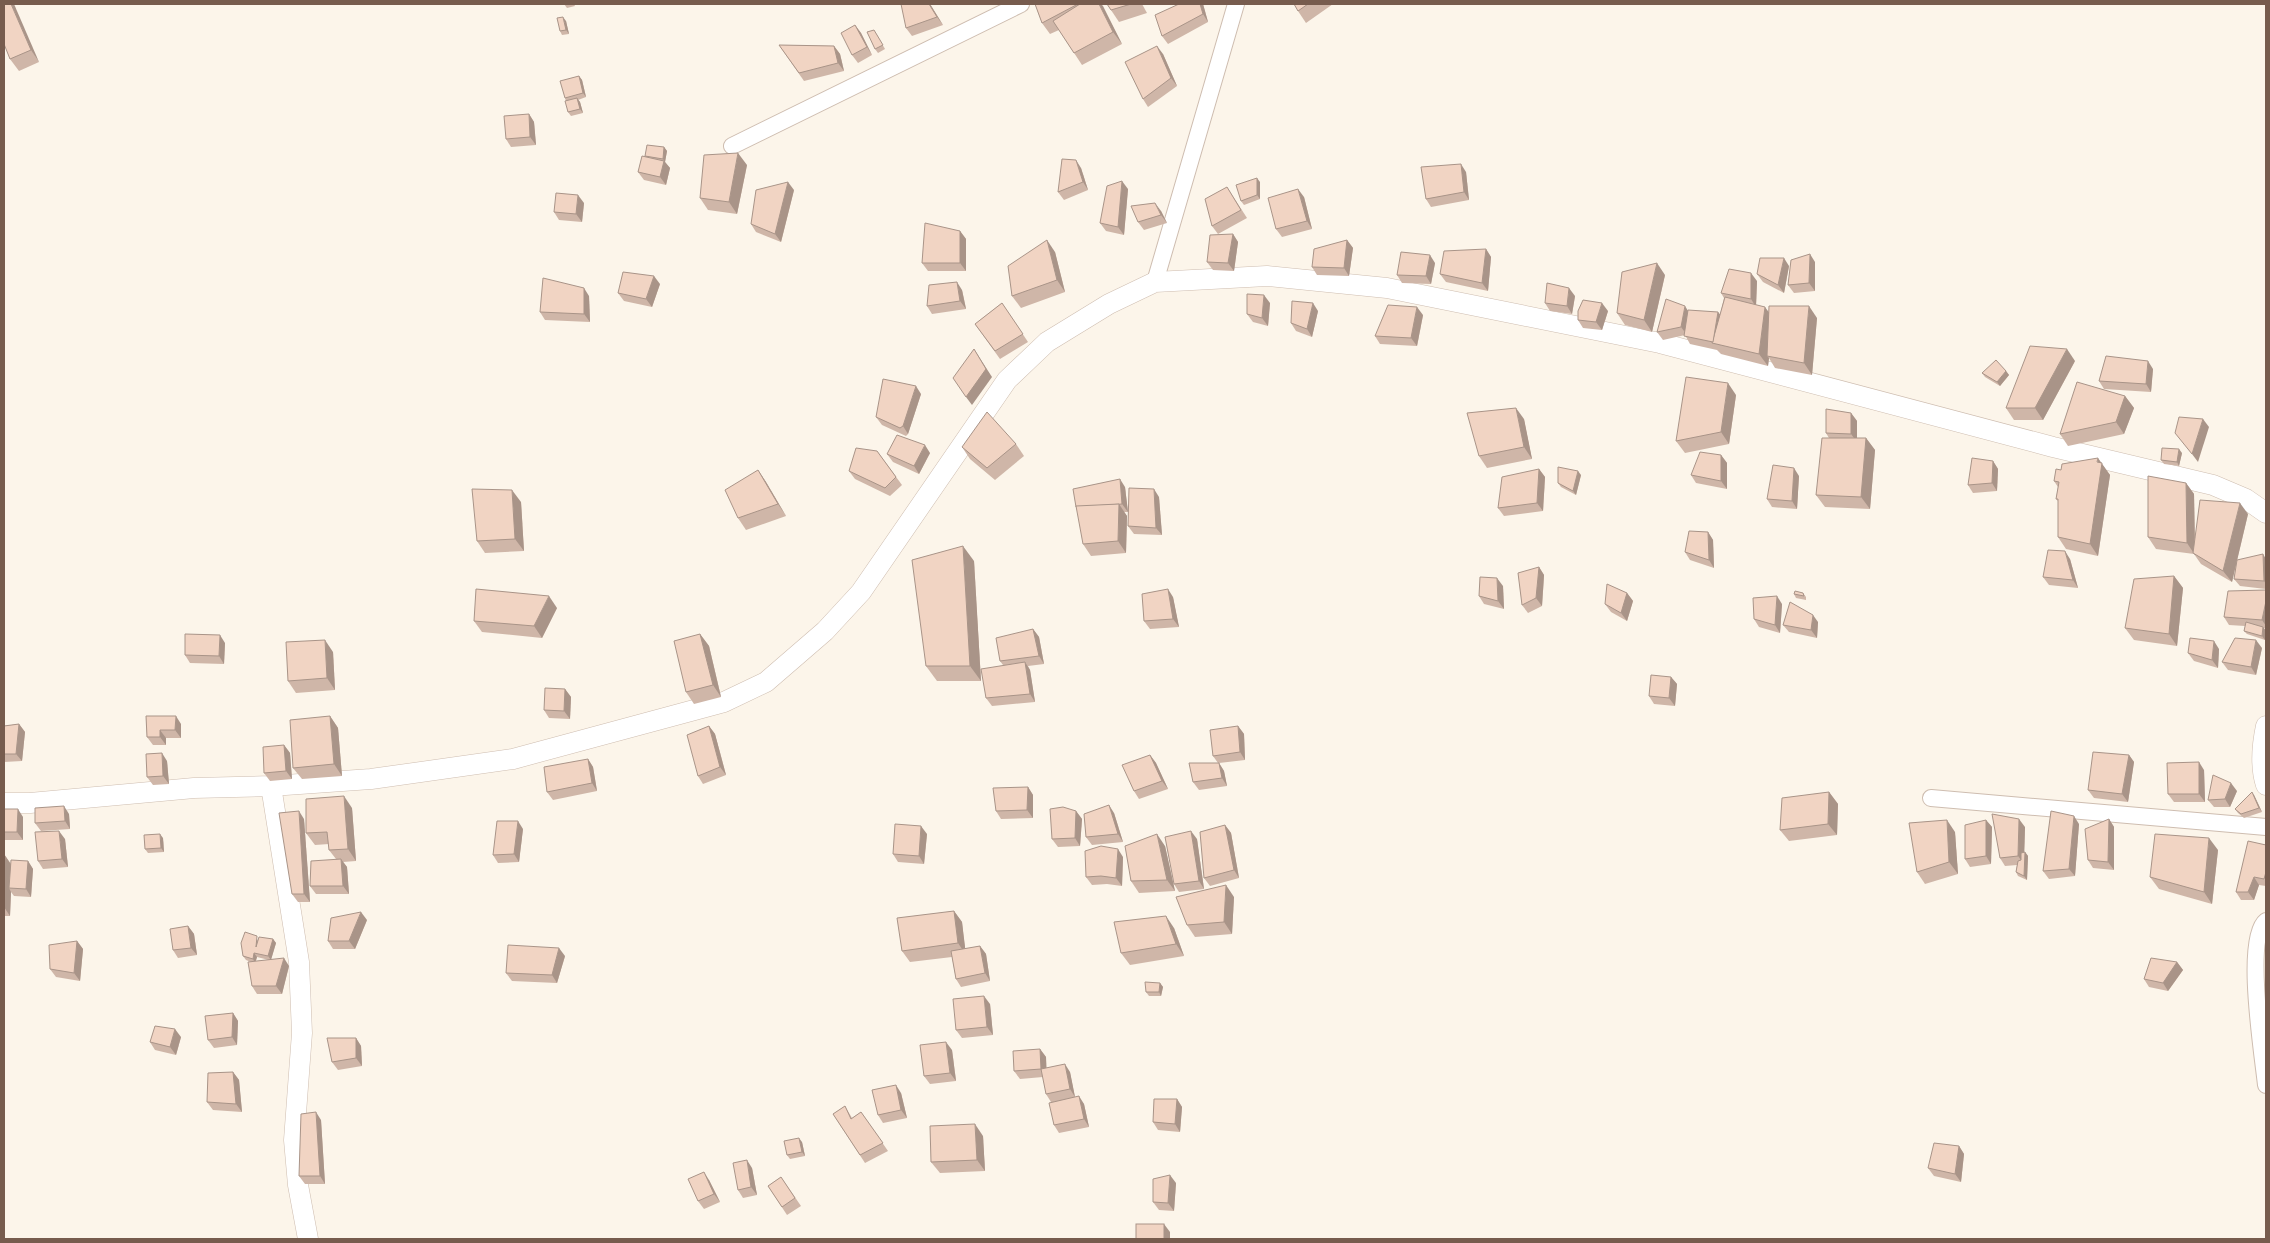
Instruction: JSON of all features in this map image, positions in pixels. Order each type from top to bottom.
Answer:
[{"type":"street","points":[[732,146],[1021,4]]},
{"type":"street","points":[[1155,282],[1236,4]]},
{"type":"street","points":[[4,802],[30,803],[194,788],[272,786],[372,778],[513,759],[724,702],[766,682],[825,631],[861,592],[1007,380],[1048,342],[1109,304],[1155,282],[1267,276],[1387,288],[1650,341],[2053,448],[2213,485],[2246,499],[2266,513]]},
{"type":"street","points":[[2266,726],[2263,743],[2263,777],[2266,786]]},
{"type":"street","points":[[272,786],[299,962],[302,1033],[294,1140],[298,1185],[308,1239]]},
{"type":"street","points":[[1932,798],[2266,827]]},
{"type":"street","points":[[2266,921],[2262,924],[2257,938],[2255,963],[2266,1085]]},
{"type":"building","points":[[4,4],[11,4],[31,50],[10,59],[4,44]]},
{"type":"building","points":[[901,4],[929,4],[937,17],[906,28]]},
{"type":"building","points":[[1035,4],[1078,4],[1042,23]]},
{"type":"building","points":[[1080,4],[1099,4],[1113,32],[1074,53],[1053,21]]},
{"type":"building","points":[[1107,4],[1131,4],[1111,10]]},
{"type":"building","points":[[1179,4],[1200,4],[1203,14],[1162,36],[1155,15]]},
{"type":"building","points":[[1294,4],[1308,4],[1298,11]]},
{"type":"building","points":[[563,17],[566,30],[560,31],[557,18]]},
{"type":"building","points":[[855,25],[867,47],[852,55],[841,33]]},
{"type":"building","points":[[874,30],[883,45],[875,49],[867,32]]},
{"type":"building","points":[[779,45],[834,46],[838,63],[799,73]]},
{"type":"building","points":[[1157,46],[1171,78],[1143,99],[1125,62]]},
{"type":"building","points":[[579,76],[583,93],[565,98],[560,81]]},
{"type":"building","points":[[577,98],[580,109],[568,112],[565,101]]},
{"type":"building","points":[[529,114],[530,137],[506,139],[504,116]]},
{"type":"building","points":[[647,145],[664,147],[663,159],[645,156]]},
{"type":"building","points":[[738,153],[729,202],[700,198],[704,155]]},
{"type":"building","points":[[642,156],[664,161],[660,177],[638,172]]},
{"type":"building","points":[[1062,159],[1076,160],[1083,182],[1058,192]]},
{"type":"building","points":[[1461,164],[1464,192],[1426,199],[1421,167]]},
{"type":"building","points":[[1257,178],[1257,195],[1241,201],[1236,185]]},
{"type":"building","points":[[1122,181],[1118,227],[1100,223],[1107,186]]},
{"type":"building","points":[[788,182],[775,234],[751,224],[756,190]]},
{"type":"building","points":[[1227,187],[1241,210],[1212,226],[1205,199]]},
{"type":"building","points":[[1298,189],[1307,221],[1276,229],[1268,198]]},
{"type":"building","points":[[556,193],[578,195],[576,214],[554,212]]},
{"type":"building","points":[[1155,203],[1161,215],[1138,222],[1131,206]]},
{"type":"building","points":[[925,223],[960,231],[960,263],[922,263]]},
{"type":"building","points":[[1233,234],[1228,263],[1207,262],[1210,235]]},
{"type":"building","points":[[1047,240],[1057,280],[1012,296],[1008,266]]},
{"type":"building","points":[[1347,240],[1344,268],[1312,267],[1314,249]]},
{"type":"building","points":[[1486,249],[1482,283],[1440,274],[1444,251]]},
{"type":"building","points":[[1401,252],[1430,255],[1426,276],[1397,275]]},
{"type":"building","points":[[1810,254],[1809,283],[1788,285],[1791,260]]},
{"type":"building","points":[[1760,258],[1784,258],[1778,285],[1757,274]]},
{"type":"building","points":[[1657,263],[1644,320],[1617,313],[1622,272]]},
{"type":"building","points":[[1729,269],[1751,273],[1751,299],[1721,293]]},
{"type":"building","points":[[623,272],[654,276],[646,299],[618,293]]},
{"type":"building","points":[[543,278],[584,288],[584,314],[540,312]]},
{"type":"building","points":[[957,282],[960,301],[927,306],[929,285]]},
{"type":"building","points":[[1547,283],[1569,288],[1567,306],[1545,303]]},
{"type":"building","points":[[1247,294],[1264,295],[1262,318],[1247,314]]},
{"type":"building","points":[[1725,297],[1765,307],[1759,354],[1712,343]]},
{"type":"building","points":[[1666,299],[1685,306],[1681,327],[1657,332]]},
{"type":"building","points":[[1583,300],[1602,303],[1596,322],[1578,320],[1578,311]]},
{"type":"building","points":[[1292,301],[1313,303],[1307,329],[1291,323]]},
{"type":"building","points":[[1002,303],[1023,334],[995,351],[975,324]]},
{"type":"building","points":[[1388,305],[1417,307],[1411,338],[1375,336]]},
{"type":"building","points":[[1769,306],[1809,306],[1804,363],[1767,356]]},
{"type":"building","points":[[1688,310],[1718,312],[1713,342],[1684,336]]},
{"type":"building","points":[[2030,346],[2067,349],[2035,408],[2006,408]]},
{"type":"building","points":[[974,349],[986,369],[966,397],[953,378]]},
{"type":"building","points":[[2106,356],[2148,361],[2146,384],[2099,381]]},
{"type":"building","points":[[1996,360],[2006,371],[1997,382],[1982,373]]},
{"type":"building","points":[[1686,377],[1728,383],[1721,432],[1676,441]]},
{"type":"building","points":[[883,379],[916,386],[903,426],[900,428],[876,417]]},
{"type":"building","points":[[2077,382],[2125,396],[2116,422],[2060,434]]},
{"type":"building","points":[[1516,408],[1524,447],[1479,456],[1467,413]]},
{"type":"building","points":[[1826,409],[1851,413],[1851,434],[1826,433]]},
{"type":"building","points":[[987,412],[1016,444],[987,468],[962,447]]},
{"type":"building","points":[[2179,417],[2203,419],[2192,454],[2175,433]]},
{"type":"building","points":[[897,435],[925,445],[914,466],[887,454]]},
{"type":"building","points":[[1822,438],[1866,438],[1861,497],[1816,495]]},
{"type":"building","points":[[856,448],[877,451],[896,477],[885,488],[849,471]]},
{"type":"building","points":[[2162,448],[2179,449],[2177,462],[2161,460]]},
{"type":"building","points":[[1700,452],[1721,455],[1721,481],[1691,475]]},
{"type":"building","points":[[1972,458],[1993,461],[1992,483],[1968,485]]},
{"type":"building","points":[[2098,458],[2097,462],[2102,463],[2090,544],[2058,537],[2058,499],[2056,499],[2059,482],[2054,481],[2056,469],[2061,470],[2062,464]]},
{"type":"building","points":[[1773,465],[1794,468],[1792,501],[1767,499]]},
{"type":"building","points":[[1558,467],[1578,471],[1573,491],[1558,483]]},
{"type":"building","points":[[1539,469],[1537,503],[1498,508],[1502,477]]},
{"type":"building","points":[[758,470],[778,504],[738,518],[725,490]]},
{"type":"building","points":[[2148,476],[2186,483],[2187,543],[2148,537]]},
{"type":"building","points":[[1120,479],[1122,504],[1076,507],[1073,489]]},
{"type":"building","points":[[1129,488],[1154,489],[1156,528],[1128,526]]},
{"type":"building","points":[[472,489],[512,490],[515,539],[477,541]]},
{"type":"building","points":[[2200,500],[2240,503],[2223,571],[2193,553]]},
{"type":"building","points":[[1119,504],[1118,541],[1083,544],[1076,506]]},
{"type":"building","points":[[1689,531],[1708,532],[1709,560],[1685,552]]},
{"type":"building","points":[[963,546],[970,666],[926,666],[912,560]]},
{"type":"building","points":[[2048,550],[2065,551],[2073,580],[2043,577]]},
{"type":"building","points":[[2263,554],[2264,581],[2234,579],[2237,560]]},
{"type":"building","points":[[1539,567],[1536,598],[1522,605],[1518,573]]},
{"type":"building","points":[[2174,576],[2169,634],[2125,628],[2134,579]]},
{"type":"building","points":[[1480,577],[1497,578],[1498,601],[1479,596]]},
{"type":"building","points":[[1607,584],[1627,593],[1621,613],[1605,604]]},
{"type":"building","points":[[476,589],[549,596],[534,626],[474,621]]},
{"type":"building","points":[[1168,589],[1173,619],[1144,621],[1142,594]]},
{"type":"building","points":[[2266,590],[2262,620],[2224,617],[2228,591]]},
{"type":"building","points":[[1795,591],[1803,593],[1804,596],[1794,594]]},
{"type":"building","points":[[1777,596],[1775,625],[1754,619],[1753,598]]},
{"type":"building","points":[[1790,602],[1813,615],[1811,630],[1783,625]]},
{"type":"building","points":[[2246,622],[2263,627],[2262,636],[2244,631]]},
{"type":"building","points":[[1033,629],[1039,656],[1000,661],[996,638]]},
{"type":"building","points":[[185,634],[220,635],[219,656],[185,655]]},
{"type":"building","points":[[700,634],[713,685],[686,692],[674,641]]},
{"type":"building","points":[[2190,638],[2214,641],[2212,660],[2188,653]]},
{"type":"building","points":[[2235,638],[2256,640],[2251,667],[2222,662]]},
{"type":"building","points":[[325,640],[327,678],[288,681],[286,642]]},
{"type":"building","points":[[1025,662],[1030,694],[986,698],[981,669]]},
{"type":"building","points":[[1651,675],[1671,677],[1669,698],[1649,696]]},
{"type":"building","points":[[545,688],[565,689],[564,711],[544,710]]},
{"type":"building","points":[[146,716],[176,716],[175,730],[160,730],[160,737],[147,737]]},
{"type":"building","points":[[330,716],[334,764],[293,768],[290,720]]},
{"type":"building","points":[[19,724],[16,754],[4,754],[4,726]]},
{"type":"building","points":[[709,726],[720,767],[698,776],[687,735]]},
{"type":"building","points":[[1238,726],[1240,752],[1213,756],[1210,730]]},
{"type":"building","points":[[284,745],[286,771],[264,773],[263,747]]},
{"type":"building","points":[[2093,752],[2129,755],[2122,794],[2088,790]]},
{"type":"building","points":[[162,753],[163,776],[147,777],[146,754]]},
{"type":"building","points":[[1150,755],[1162,781],[1134,791],[1122,765]]},
{"type":"building","points":[[588,759],[592,783],[547,792],[544,767]]},
{"type":"building","points":[[2199,762],[2199,794],[2168,794],[2167,763]]},
{"type":"building","points":[[1189,763],[1219,763],[1222,778],[1193,782]]},
{"type":"building","points":[[2213,775],[2231,783],[2225,799],[2208,800]]},
{"type":"building","points":[[1028,787],[1027,810],[996,811],[993,788]]},
{"type":"building","points":[[1829,792],[1828,824],[1780,830],[1782,798]]},
{"type":"building","points":[[2252,792],[2259,808],[2241,814],[2235,809]]},
{"type":"building","points":[[344,796],[348,849],[329,850],[327,832],[306,833],[306,799]]},
{"type":"building","points":[[1109,805],[1118,834],[1086,837],[1084,814]]},
{"type":"building","points":[[64,806],[65,821],[35,823],[35,808]]},
{"type":"building","points":[[1063,807],[1076,811],[1075,838],[1052,839],[1050,809]]},
{"type":"building","points":[[4,809],[18,809],[17,832],[4,832]]},
{"type":"building","points":[[299,811],[304,894],[292,894],[279,813]]},
{"type":"building","points":[[2051,811],[2074,816],[2069,869],[2043,871]]},
{"type":"building","points":[[1992,814],[2019,819],[2018,856],[2000,858]]},
{"type":"building","points":[[2109,819],[2108,862],[2088,860],[2085,829]]},
{"type":"building","points":[[1947,820],[1949,862],[1917,872],[1909,823]]},
{"type":"building","points":[[1986,820],[1986,856],[1965,859],[1965,825]]},
{"type":"building","points":[[497,821],[518,821],[514,854],[493,855]]},
{"type":"building","points":[[895,824],[921,826],[919,856],[893,854]]},
{"type":"building","points":[[1225,825],[1234,870],[1204,878],[1200,832]]},
{"type":"building","points":[[59,831],[62,859],[38,861],[35,832]]},
{"type":"building","points":[[1191,831],[1199,881],[1174,884],[1165,837]]},
{"type":"building","points":[[160,834],[161,848],[145,849],[144,835]]},
{"type":"building","points":[[1157,834],[1167,880],[1131,881],[1125,846]]},
{"type":"building","points":[[2155,834],[2209,838],[2204,892],[2150,877]]},
{"type":"building","points":[[2248,841],[2266,845],[2266,872],[2264,879],[2254,877],[2248,892],[2236,892]]},
{"type":"building","points":[[1101,846],[1118,849],[1116,878],[1086,877],[1085,851]]},
{"type":"building","points":[[2025,852],[2024,876],[2016,872],[2018,861],[2021,860],[2021,853]]},
{"type":"building","points":[[341,859],[343,886],[310,886],[311,861]]},
{"type":"building","points":[[11,860],[28,861],[26,889],[9,888]]},
{"type":"building","points":[[1226,885],[1224,922],[1187,925],[1176,897]]},
{"type":"building","points":[[954,911],[958,943],[902,951],[897,918]]},
{"type":"building","points":[[361,912],[349,941],[328,941],[331,918]]},
{"type":"building","points":[[1166,916],[1176,944],[1121,953],[1114,922]]},
{"type":"building","points":[[188,926],[191,948],[173,950],[170,929]]},
{"type":"building","points":[[245,932],[257,936],[256,947],[259,937],[273,939],[268,956],[254,953],[253,959],[243,956],[241,943]]},
{"type":"building","points":[[77,941],[74,973],[50,969],[49,945]]},
{"type":"building","points":[[508,945],[559,948],[552,975],[506,973]]},
{"type":"building","points":[[980,946],[985,973],[956,979],[951,951]]},
{"type":"building","points":[[284,958],[276,986],[252,986],[248,962]]},
{"type":"building","points":[[2151,958],[2177,962],[2163,983],[2144,979]]},
{"type":"building","points":[[1145,982],[1160,983],[1159,992],[1146,992]]},
{"type":"building","points":[[984,996],[987,1027],[956,1030],[953,999]]},
{"type":"building","points":[[233,1013],[232,1037],[208,1040],[205,1016]]},
{"type":"building","points":[[155,1026],[175,1029],[170,1047],[150,1042]]},
{"type":"building","points":[[327,1038],[356,1038],[356,1058],[332,1062]]},
{"type":"building","points":[[946,1042],[950,1073],[924,1076],[920,1045]]},
{"type":"building","points":[[1040,1049],[1041,1069],[1014,1071],[1013,1051]]},
{"type":"building","points":[[1065,1064],[1070,1089],[1046,1094],[1041,1069]]},
{"type":"building","points":[[233,1072],[236,1104],[207,1102],[208,1073]]},
{"type":"building","points":[[896,1085],[901,1110],[878,1115],[872,1090]]},
{"type":"building","points":[[1079,1096],[1084,1119],[1054,1125],[1049,1103]]},
{"type":"building","points":[[1154,1099],[1177,1099],[1175,1124],[1153,1122]]},
{"type":"building","points":[[845,1106],[851,1119],[861,1112],[883,1143],[860,1155],[833,1114]]},
{"type":"building","points":[[316,1112],[320,1176],[299,1176],[301,1114]]},
{"type":"building","points":[[975,1124],[977,1160],[931,1162],[930,1126]]},
{"type":"building","points":[[799,1138],[802,1152],[787,1155],[784,1141]]},
{"type":"building","points":[[1934,1143],[1959,1146],[1955,1174],[1928,1168]]},
{"type":"building","points":[[747,1160],[751,1187],[738,1190],[733,1163]]},
{"type":"building","points":[[704,1172],[714,1194],[698,1201],[688,1179]]},
{"type":"building","points":[[1170,1175],[1168,1203],[1153,1202],[1153,1179]]},
{"type":"building","points":[[781,1177],[795,1198],[782,1207],[768,1186]]},
{"type":"building","points":[[1136,1224],[1164,1224],[1164,1239],[1136,1239]]}]
